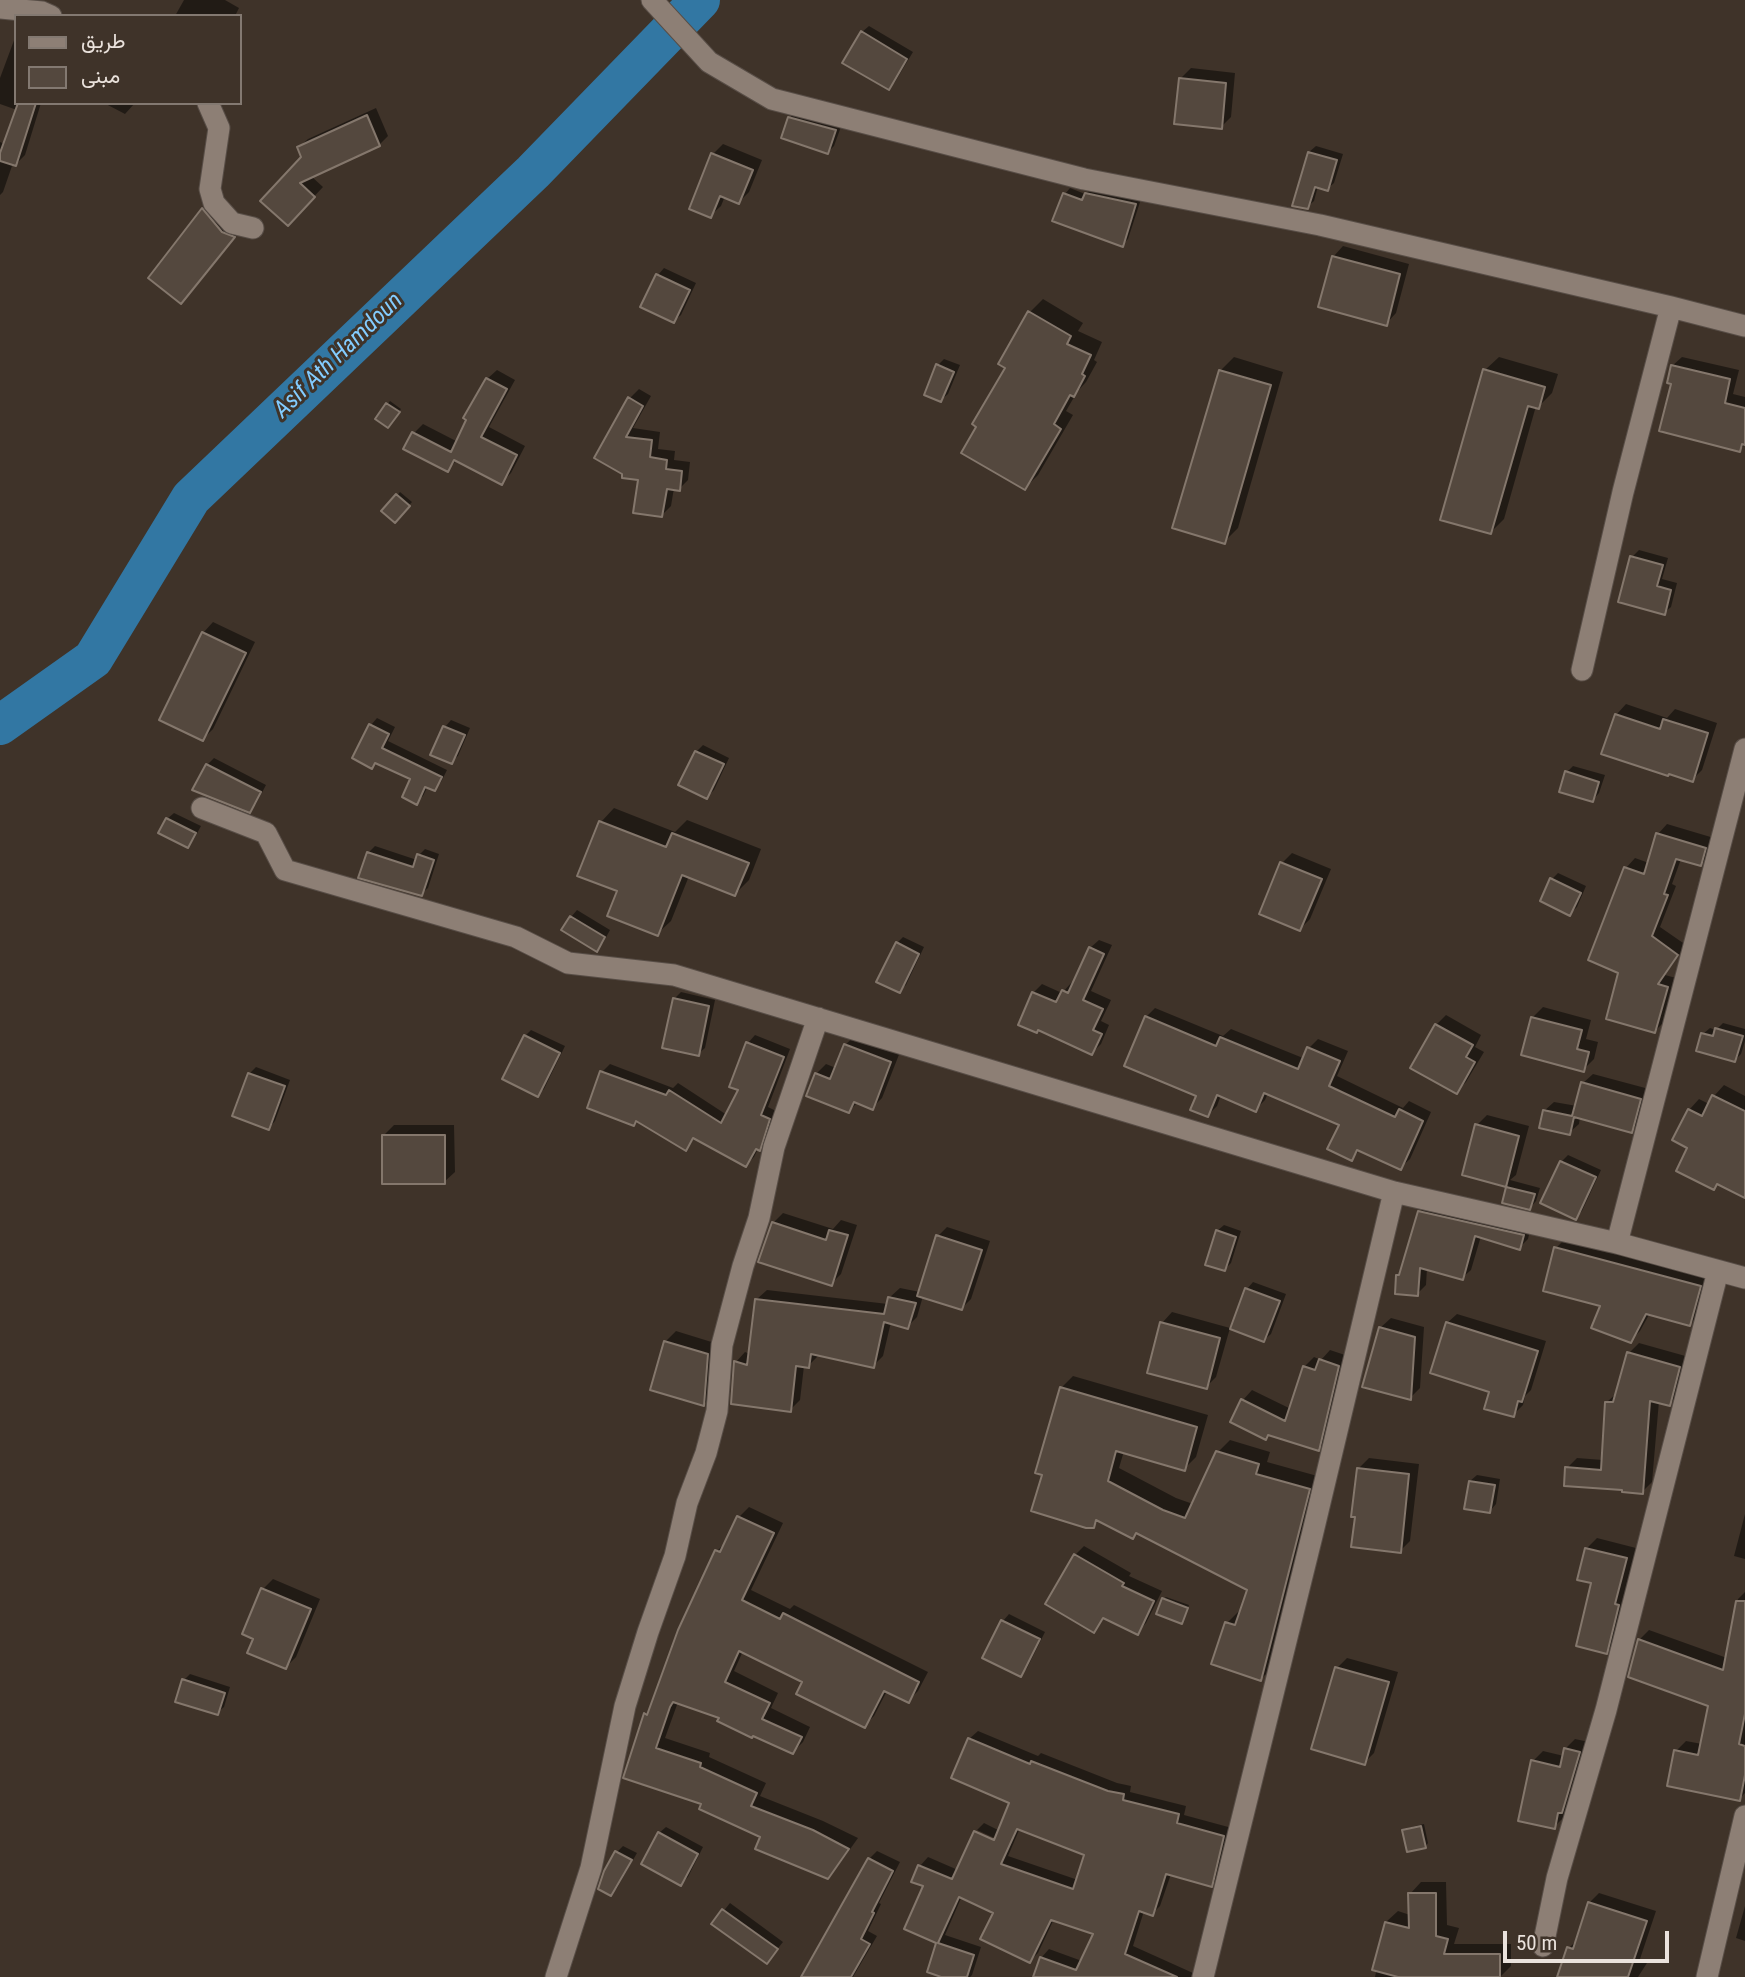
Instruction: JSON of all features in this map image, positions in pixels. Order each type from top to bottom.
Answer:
[{"type":"street","points":[[652,0],[709,62],[772,99],[1084,179],[1320,225],[1745,326]]},
{"type":"street","points":[[0,8],[46,14]]},
{"type":"street","points":[[209,105],[219,128],[210,189],[214,203],[232,223],[253,228]]},
{"type":"street","points":[[1582,670],[1623,492],[1671,307]]},
{"type":"street","points":[[1617,1243],[1745,749]]},
{"type":"street","points":[[202,808],[266,833],[285,870],[516,937],[568,963],[674,975],[1394,1192],[1617,1243],[1745,1278]]},
{"type":"street","points":[[556,1977],[591,1868],[625,1706],[675,1556],[687,1503],[706,1452],[717,1411],[722,1345],[759,1218],[774,1147],[818,1018]]},
{"type":"street","points":[[1203,1977],[1394,1192]]},
{"type":"street","points":[[1543,1946],[1558,1878],[1606,1710],[1718,1271]]},
{"type":"street","points":[[1707,1977],[1745,1816]]},
{"type":"building","points":[[861,31],[907,59],[889,90],[842,63]]},
{"type":"building","points":[[1179,78],[1226,83],[1222,129],[1174,124]]},
{"type":"building","points":[[17,105],[35,105],[16,166],[0,161],[0,153]]},
{"type":"building","points":[[367,115],[380,146],[300,183],[315,197],[288,226],[260,201],[301,157],[297,147]]},
{"type":"building","points":[[788,117],[836,130],[828,154],[781,138]]},
{"type":"building","points":[[1308,152],[1337,160],[1328,191],[1315,187],[1308,209],[1292,206]]},
{"type":"building","points":[[711,153],[753,170],[739,204],[720,196],[711,218],[689,209]]},
{"type":"building","points":[[1063,193],[1082,200],[1085,193],[1136,204],[1123,247],[1052,221]]},
{"type":"building","points":[[202,208],[222,232],[235,237],[181,304],[148,278]]},
{"type":"building","points":[[1332,256],[1400,274],[1387,326],[1318,307]]},
{"type":"building","points":[[656,274],[690,290],[674,323],[640,307]]},
{"type":"building","points":[[1028,311],[1071,336],[1067,344],[1091,355],[1082,374],[1085,376],[1074,397],[1070,395],[1054,424],[1061,429],[1025,490],[961,453],[976,427],[972,424],[1005,368],[998,364]]},
{"type":"building","points":[[936,364],[954,372],[941,402],[924,395]]},
{"type":"building","points":[[1671,365],[1730,379],[1725,403],[1745,408],[1745,445],[1742,444],[1740,452],[1659,431],[1671,384],[1667,383]]},
{"type":"building","points":[[1483,369],[1545,387],[1539,409],[1528,406],[1491,534],[1440,520]]},
{"type":"building","points":[[1219,370],[1271,385],[1225,544],[1172,528]]},
{"type":"building","points":[[486,378],[507,389],[481,437],[517,455],[502,485],[454,460],[448,472],[403,449],[412,432],[451,452],[466,420],[463,418]]},
{"type":"building","points":[[628,397],[643,406],[626,437],[652,440],[650,457],[667,460],[666,469],[682,471],[680,491],[667,489],[662,517],[633,513],[638,480],[622,478],[622,474],[594,458]]},
{"type":"building","points":[[386,403],[400,412],[388,428],[375,419]]},
{"type":"building","points":[[396,494],[410,506],[395,523],[381,511]]},
{"type":"building","points":[[1630,556],[1663,565],[1657,586],[1671,590],[1665,615],[1618,602]]},
{"type":"building","points":[[202,632],[246,653],[203,741],[159,720]]},
{"type":"building","points":[[1615,714],[1660,729],[1663,719],[1708,733],[1693,782],[1601,754]]},
{"type":"building","points":[[369,724],[389,734],[382,748],[442,777],[435,791],[425,787],[417,805],[402,797],[410,779],[375,763],[372,769],[352,758]]},
{"type":"building","points":[[443,726],[465,735],[452,764],[430,755]]},
{"type":"building","points":[[695,751],[724,764],[707,799],[678,785]]},
{"type":"building","points":[[206,764],[261,792],[250,813],[192,790]]},
{"type":"building","points":[[1565,771],[1599,782],[1593,802],[1559,792]]},
{"type":"building","points":[[166,818],[196,833],[188,848],[158,833]]},
{"type":"building","points":[[599,821],[666,847],[672,833],[749,863],[735,896],[682,875],[658,936],[607,916],[617,891],[577,876]]},
{"type":"building","points":[[1656,833],[1706,848],[1701,866],[1676,859],[1664,894],[1668,895],[1652,936],[1678,955],[1658,984],[1668,987],[1655,1033],[1606,1019],[1618,973],[1588,960],[1624,867],[1644,874]]},
{"type":"building","points":[[367,852],[413,867],[417,854],[434,860],[422,896],[358,878]]},
{"type":"building","points":[[1280,862],[1322,879],[1300,931],[1259,914]]},
{"type":"building","points":[[1550,878],[1581,893],[1570,916],[1540,901]]},
{"type":"building","points":[[570,916],[605,937],[597,952],[561,930]]},
{"type":"building","points":[[896,942],[919,954],[900,993],[876,982]]},
{"type":"building","points":[[1089,947],[1104,954],[1083,1000],[1103,1009],[1093,1030],[1102,1034],[1092,1055],[1038,1030],[1037,1033],[1018,1025],[1032,992],[1056,1002],[1062,990],[1068,993]]},
{"type":"building","points":[[673,998],[709,1006],[699,1056],[662,1048]]},
{"type":"building","points":[[1145,1016],[1216,1046],[1220,1037],[1298,1069],[1307,1047],[1340,1061],[1329,1086],[1395,1117],[1399,1109],[1423,1121],[1401,1170],[1357,1150],[1352,1161],[1327,1149],[1339,1125],[1264,1093],[1256,1112],[1217,1095],[1208,1117],[1190,1110],[1196,1096],[1124,1066]]},
{"type":"building","points":[[1531,1017],[1582,1030],[1577,1049],[1589,1052],[1584,1072],[1521,1055]]},
{"type":"building","points":[[1435,1024],[1473,1045],[1466,1057],[1475,1062],[1457,1094],[1410,1068]]},
{"type":"building","points":[[1715,1028],[1743,1036],[1735,1062],[1696,1051],[1701,1033],[1713,1036]]},
{"type":"building","points":[[524,1035],[560,1053],[538,1097],[502,1079]]},
{"type":"building","points":[[746,1042],[784,1057],[761,1115],[770,1119],[760,1151],[756,1149],[746,1167],[693,1138],[686,1151],[636,1121],[634,1126],[587,1108],[600,1071],[666,1095],[669,1090],[721,1123],[738,1090],[729,1087]]},
{"type":"building","points":[[844,1044],[891,1062],[873,1110],[854,1102],[849,1113],[806,1096],[815,1073],[830,1079]]},
{"type":"building","points":[[248,1073],[285,1086],[269,1130],[232,1116]]},
{"type":"building","points":[[1581,1082],[1641,1099],[1632,1133],[1574,1117],[1570,1135],[1539,1128],[1543,1110],[1572,1116]]},
{"type":"building","points":[[1712,1095],[1745,1111],[1745,1198],[1717,1184],[1714,1190],[1676,1171],[1687,1148],[1672,1140],[1688,1109],[1702,1116]]},
{"type":"building","points":[[1475,1124],[1519,1136],[1506,1187],[1462,1175]]},
{"type":"building","points":[[382,1135],[445,1135],[445,1184],[382,1184]]},
{"type":"building","points":[[1560,1161],[1596,1177],[1576,1220],[1540,1203]]},
{"type":"building","points":[[1506,1187],[1535,1194],[1530,1210],[1502,1203]]},
{"type":"building","points":[[1418,1211],[1524,1235],[1520,1250],[1475,1236],[1463,1280],[1420,1268],[1418,1296],[1395,1294],[1396,1275],[1399,1275]]},
{"type":"building","points":[[772,1222],[826,1240],[829,1230],[848,1235],[832,1286],[758,1262]]},
{"type":"building","points":[[1216,1230],[1236,1237],[1225,1271],[1205,1265]]},
{"type":"building","points":[[936,1235],[982,1250],[962,1310],[917,1296]]},
{"type":"building","points":[[1554,1247],[1701,1286],[1690,1326],[1646,1314],[1631,1343],[1591,1328],[1600,1306],[1543,1291]]},
{"type":"building","points":[[1245,1288],[1280,1301],[1264,1342],[1230,1329]]},
{"type":"building","points":[[888,1297],[916,1303],[908,1329],[884,1322],[874,1368],[811,1354],[809,1368],[796,1366],[791,1412],[731,1404],[734,1361],[747,1365],[755,1299],[884,1314]]},
{"type":"building","points":[[1160,1322],[1220,1338],[1207,1389],[1147,1373]]},
{"type":"building","points":[[1446,1322],[1538,1351],[1522,1402],[1518,1401],[1514,1417],[1484,1409],[1489,1392],[1430,1373]]},
{"type":"building","points":[[1379,1327],[1415,1337],[1411,1400],[1362,1387]]},
{"type":"building","points":[[664,1341],[708,1354],[704,1406],[650,1390]]},
{"type":"building","points":[[1627,1352],[1680,1367],[1670,1406],[1650,1401],[1643,1494],[1564,1486],[1565,1467],[1601,1470],[1605,1402],[1613,1402]]},
{"type":"building","points":[[1319,1359],[1339,1366],[1319,1451],[1268,1435],[1266,1440],[1230,1422],[1241,1399],[1285,1421],[1303,1366],[1315,1370]]},
{"type":"building","points":[[1060,1387],[1197,1427],[1185,1471],[1116,1451],[1108,1481],[1163,1510],[1185,1518],[1216,1451],[1259,1464],[1256,1474],[1310,1489],[1261,1681],[1211,1664],[1225,1622],[1235,1625],[1247,1590],[1136,1533],[1133,1539],[1096,1520],[1094,1528],[1086,1528],[1031,1511],[1042,1475],[1035,1473]]},
{"type":"building","points":[[1357,1468],[1409,1474],[1401,1553],[1351,1547],[1355,1517],[1351,1517]]},
{"type":"building","points":[[1469,1481],[1495,1485],[1490,1513],[1464,1509]]},
{"type":"building","points":[[737,1516],[774,1533],[742,1600],[780,1619],[783,1613],[919,1682],[909,1703],[884,1691],[865,1728],[796,1694],[802,1682],[739,1651],[725,1682],[770,1703],[762,1719],[802,1737],[793,1754],[717,1721],[719,1718],[673,1702],[670,1707],[656,1748],[701,1763],[700,1767],[757,1793],[751,1806],[813,1830],[849,1849],[828,1879],[755,1849],[760,1837],[699,1809],[701,1804],[623,1778],[644,1713],[647,1715],[678,1630],[715,1550],[720,1552]]},
{"type":"building","points":[[1585,1548],[1627,1558],[1615,1604],[1619,1605],[1607,1654],[1576,1646],[1591,1583],[1577,1580]]},
{"type":"building","points":[[1074,1554],[1124,1583],[1122,1586],[1154,1601],[1138,1635],[1103,1618],[1094,1633],[1045,1604]]},
{"type":"building","points":[[261,1588],[311,1609],[286,1669],[247,1653],[253,1639],[242,1634]]},
{"type":"building","points":[[1162,1598],[1188,1608],[1182,1624],[1156,1614]]},
{"type":"building","points":[[1736,1601],[1745,1601],[1745,1714],[1739,1744],[1745,1746],[1745,1775],[1740,1801],[1667,1786],[1674,1750],[1698,1755],[1708,1706],[1628,1677],[1638,1639],[1723,1670]]},
{"type":"building","points":[[1001,1620],[1040,1639],[1021,1677],[982,1658]]},
{"type":"building","points":[[1335,1667],[1389,1682],[1365,1765],[1311,1749]]},
{"type":"building","points":[[182,1679],[225,1693],[218,1715],[175,1702]]},
{"type":"building","points":[[968,1738],[1030,1764],[1031,1761],[1108,1791],[1124,1794],[1123,1800],[1179,1814],[1177,1823],[1224,1836],[1212,1887],[1166,1874],[1153,1916],[1139,1911],[1125,1954],[1177,1977],[1033,1977],[1040,1957],[1076,1970],[1093,1934],[1051,1920],[1030,1963],[980,1939],[993,1913],[959,1897],[938,1943],[974,1955],[967,1977],[941,1977],[927,1972],[936,1943],[904,1929],[923,1886],[911,1882],[918,1865],[952,1879],[974,1831],[994,1840],[1009,1803],[951,1778]],"holes":[[[1017,1829],[1084,1855],[1073,1889],[1001,1864]]]},
{"type":"building","points":[[1564,1748],[1580,1752],[1555,1829],[1518,1821],[1531,1760],[1560,1767]]},
{"type":"building","points":[[1421,1826],[1426,1848],[1407,1852],[1402,1830]]},
{"type":"building","points":[[658,1832],[698,1854],[681,1886],[641,1864]]},
{"type":"building","points":[[615,1851],[632,1860],[611,1896],[598,1889]]},
{"type":"building","points":[[868,1858],[893,1871],[861,1939],[870,1944],[851,1977],[801,1977]]},
{"type":"building","points":[[1408,1893],[1436,1893],[1436,1936],[1448,1939],[1444,1954],[1500,1954],[1500,1977],[1398,1977],[1372,1970],[1385,1922],[1409,1928]]},
{"type":"building","points":[[1588,1902],[1647,1921],[1628,1977],[1557,1977],[1567,1947],[1573,1949]]},
{"type":"building","points":[[722,1909],[778,1949],[767,1964],[711,1924]]},
{"type":"waterway","name":"Asif Ath Hamdoun","points":[[0,725],[93,659],[191,498],[533,172],[700,0]]}]
